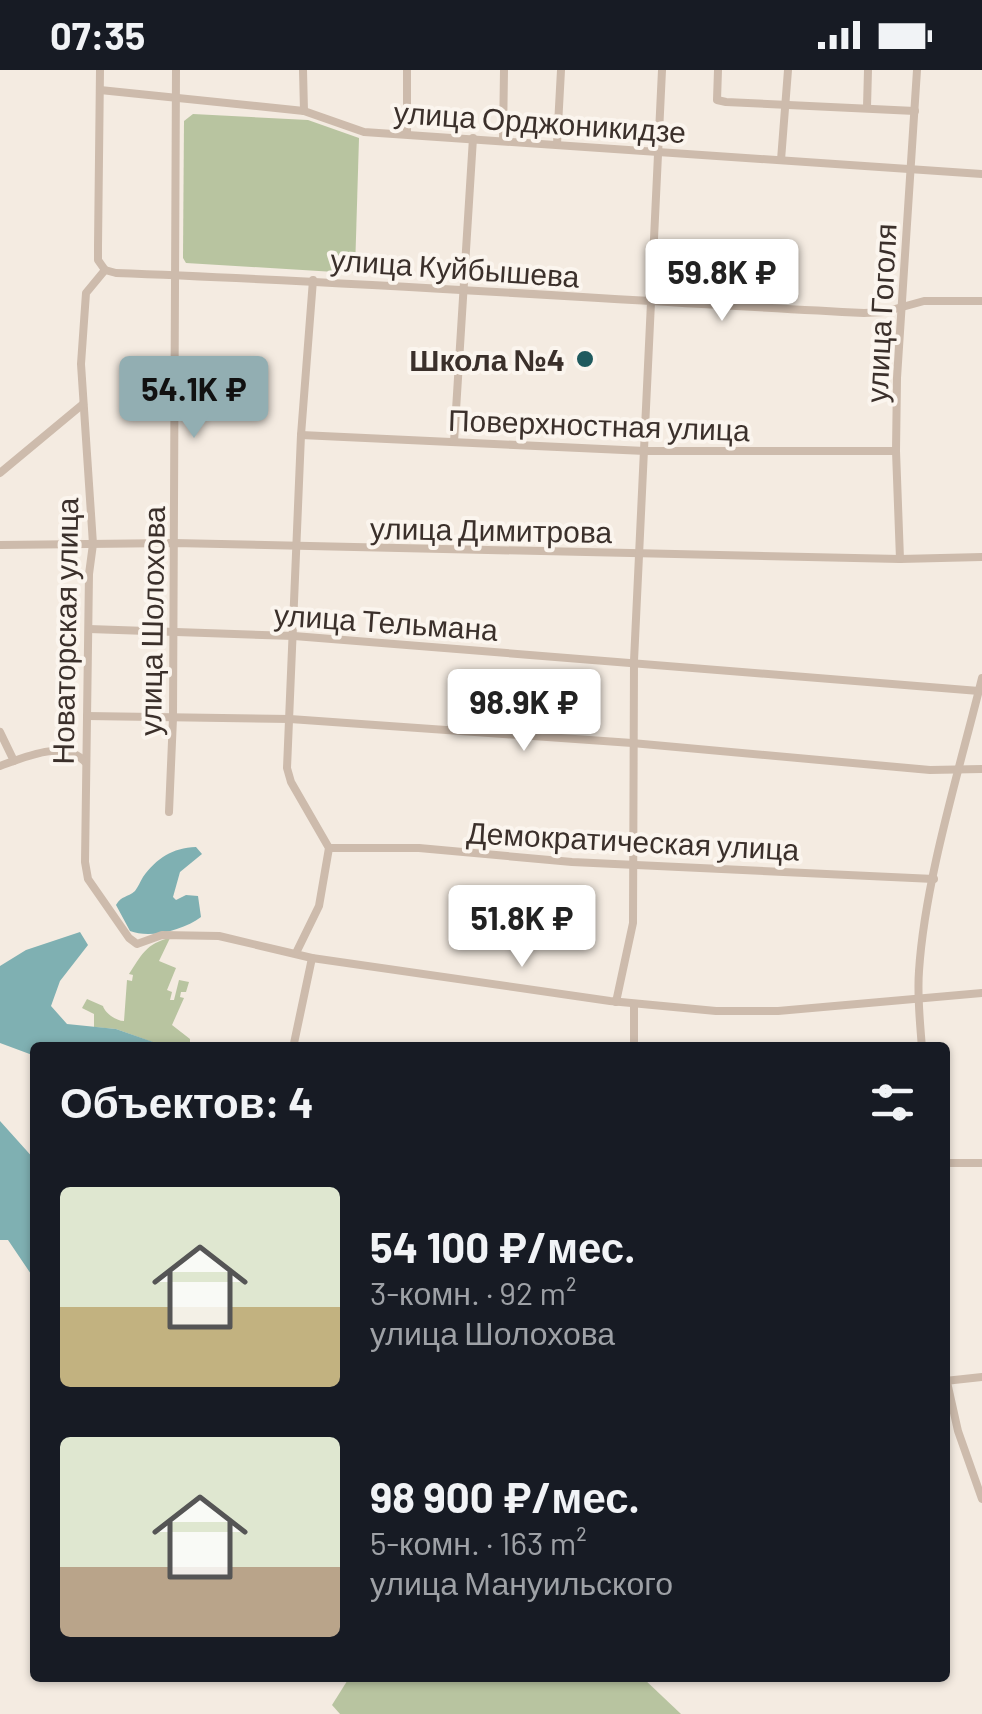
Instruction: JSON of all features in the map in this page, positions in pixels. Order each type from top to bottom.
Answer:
[{"type":"street","points":[[100,70],[98,260],[104,270]]},
{"type":"street","name":"улица Шолохова","points":[[169,812],[173,718],[176,70]]},
{"type":"street","points":[[303,70],[304,110]]},
{"type":"street","points":[[406,70],[407,134]]},
{"type":"street","points":[[503,140],[504,70]]},
{"type":"street","points":[[557,144],[562,70]]},
{"type":"street","points":[[616,1002],[633,923],[636,865],[634,662],[662,70]]},
{"type":"street","points":[[718,70],[718,100],[915,111]]},
{"type":"street","points":[[781,160],[788,70]]},
{"type":"street","points":[[867,107],[868,70]]},
{"type":"street","name":"улица Гоголя","points":[[900,559],[896,451],[917,70]]},
{"type":"street","name":"улица Орджоникидзе","points":[[100,90],[304,110],[364,132],[982,174]]},
{"type":"street","points":[[454,442],[472,138]]},
{"type":"street","name":"улица Куйбышева","points":[[104,270],[871,314],[924,301],[982,301]]},
{"type":"street","name":"Новаторская улица","points":[[104,270],[91,284],[84,300],[83,404],[93,544],[89,574],[86,762],[88,880],[137,944],[162,935],[201,934],[296,953]]},
{"type":"street","points":[[312,280],[301,434],[288,768],[291,782],[329,848],[318,906],[296,953],[616,1002],[716,1011],[778,1011],[982,993]]},
{"type":"street","points":[[0,473],[83,404]]},
{"type":"street","name":"Поверхностная улица","points":[[301,434],[644,451],[896,451]]},
{"type":"street","name":"улица Димитрова","points":[[0,545],[174,543],[900,559],[982,557]]},
{"type":"street","name":"улица Тельмана","points":[[90,629],[294,636],[979,691]]},
{"type":"street","points":[[922,1042],[918,998],[921,953],[934,879],[982,678]]},
{"type":"street","points":[[87,716],[290,719],[982,769]]},
{"type":"street","points":[[0,732],[14,761]]},
{"type":"street","points":[[0,766],[57,749],[76,752],[86,762]]},
{"type":"street","name":"Демократическая улица","points":[[329,848],[419,848],[636,865],[934,879]]},
{"type":"street","points":[[294,1042],[312,958]]},
{"type":"street","points":[[634,1004],[634,1042]]},
{"type":"street","points":[[950,1163],[982,1163]]},
{"type":"street","points":[[950,1381],[982,1377]]},
{"type":"street","points":[[950,1398],[982,1499]]},
{"type":"green space","points":[[193,114],[308,120],[359,138],[355,271],[186,263],[184,121]]},
{"type":"green space","points":[[170,938],[159,961],[176,968],[167,990],[172,992],[170,1000],[174,1000],[179,980],[189,982],[186,992],[181,992],[180,997],[184,998],[172,1025],[190,1042],[152,1042],[116,1029],[94,1027],[94,1014],[82,1008],[87,999],[124,1021],[127,980],[132,981],[133,975],[129,974],[141,956]]},
{"type":"green space","points":[[346,1682],[647,1682],[681,1714],[340,1714],[332,1705]]},
{"type":"water","points":[[196,847],[202,854],[180,872],[173,897],[176,900],[186,895],[198,896],[201,917],[167,932],[130,931],[118,902],[135,891],[160,859],[180,849]]},
{"type":"water","points":[[80,932],[88,945],[60,981],[51,1006],[67,1024],[116,1029],[153,1042],[30,1042],[30,1054],[0,1043],[0,966],[26,950]]},
{"type":"water","points":[[0,1121],[30,1154],[30,1273],[8,1240],[0,1240]]},
{"type":"place","name":"Школа №4","points":[[585,359]]}]
